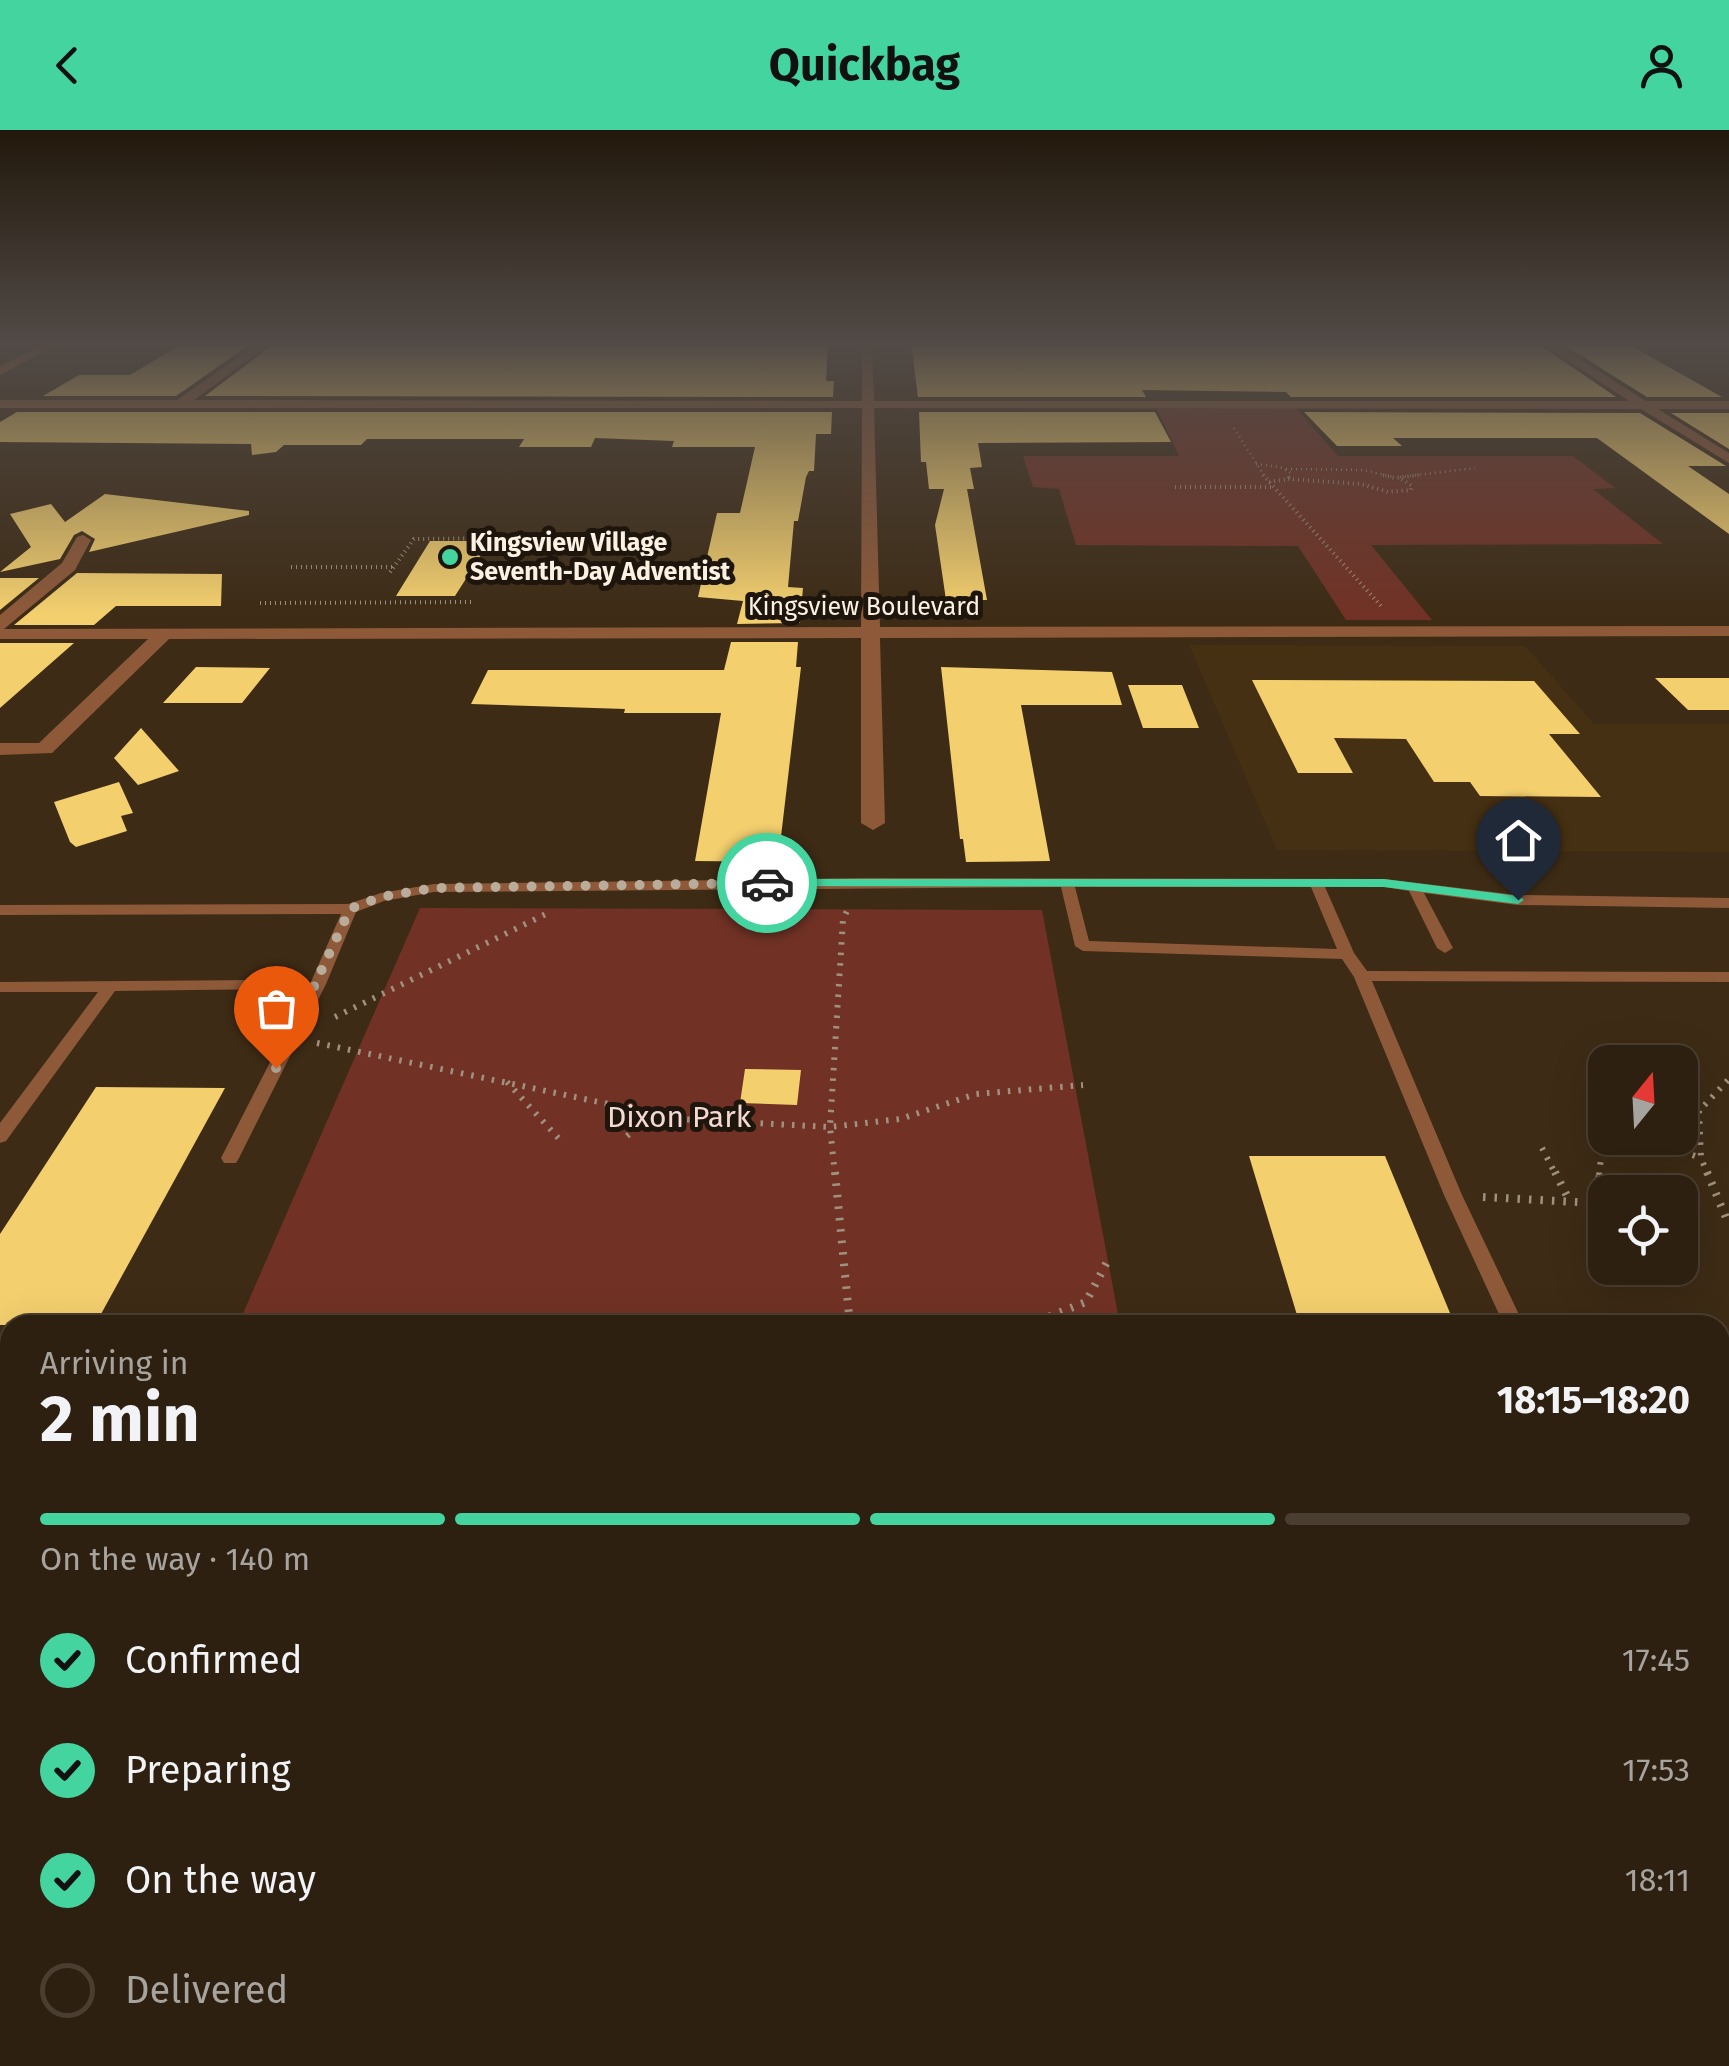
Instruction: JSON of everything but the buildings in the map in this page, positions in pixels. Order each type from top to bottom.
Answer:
[{"type":"street","points":[[867,433],[873,824]]},
{"type":"street","points":[[1688,433],[1729,459]]},
{"type":"street","points":[[0,624],[70,566],[83,540]]},
{"type":"street","name":"Kingsview Boulevard","points":[[0,634],[1729,631]]},
{"type":"street","points":[[0,749],[45,749],[162,636]]},
{"type":"lane","points":[[0,910],[350,909],[381,897],[434,888],[863,882],[1316,882],[1414,887],[1518,900],[1729,903]]},
{"type":"lane","points":[[1068,882],[1083,946],[1347,954]]},
{"type":"lane","points":[[1316,882],[1347,954],[1362,976],[1453,1195],[1509,1315]]},
{"type":"lane","points":[[1414,887],[1445,948]]},
{"type":"lane","points":[[230,1158],[292,1038],[350,909]]},
{"type":"lane","points":[[1362,976],[1729,976]]},
{"type":"lane","points":[[0,986],[264,985]]},
{"type":"lane","points":[[0,1136],[110,986]]},
{"type":"path","points":[[1237,433],[1271,484],[1402,630]]},
{"type":"path","points":[[1255,464],[1286,469],[1363,470],[1400,478],[1475,468]]},
{"type":"path","points":[[1286,469],[1292,474],[1288,479]]},
{"type":"path","points":[[1175,487],[1271,484],[1288,479],[1361,484],[1388,492],[1410,490],[1412,486],[1400,478]]},
{"type":"path","points":[[291,567],[391,570],[414,539],[509,538]]},
{"type":"path","points":[[368,602],[372,596]]},
{"type":"path","points":[[260,603],[472,602]]},
{"type":"path","points":[[849,1315],[830,1127],[843,919],[863,882]]},
{"type":"path","points":[[292,1038],[600,886]]},
{"type":"path","points":[[292,1038],[680,1119],[830,1127],[900,1119],[976,1094],[1083,1085]]},
{"type":"path","points":[[1729,1079],[1699,1111],[1701,1158],[1729,1225]]},
{"type":"path","points":[[506,1081],[561,1141]]},
{"type":"path","points":[[627,1136],[653,1114]]},
{"type":"path","points":[[1542,1148],[1570,1202]]},
{"type":"path","points":[[1453,1195],[1596,1203],[1601,1155]]},
{"type":"path","points":[[1692,1155],[1701,1158]]},
{"type":"path","points":[[1053,1315],[1086,1302],[1107,1262]]},
{"type":"shaded area","points":[[1189,645],[1525,646],[1594,724],[1729,724],[1729,852],[1277,850]]},
{"type":"green space","points":[[1168,433],[1318,433],[1338,456],[1573,456],[1615,488],[1593,489],[1663,544],[1371,545],[1432,620],[1346,620],[1298,546],[1076,545],[1059,489],[1033,487],[1023,456],[1179,456]]},
{"type":"green space","name":"Dixon Park","points":[[420,908],[1042,910],[1118,1315],[242,1315]]},
{"type":"way so far","points":[[276,1068],[350,909],[381,897],[434,888],[767,883]]},
{"type":"place","name":"Kingsview Village Seventh-Day Adventist","points":[[450,557]]},
{"type":"route","points":[[767,883],[1384,883],[1518,900]]}]
